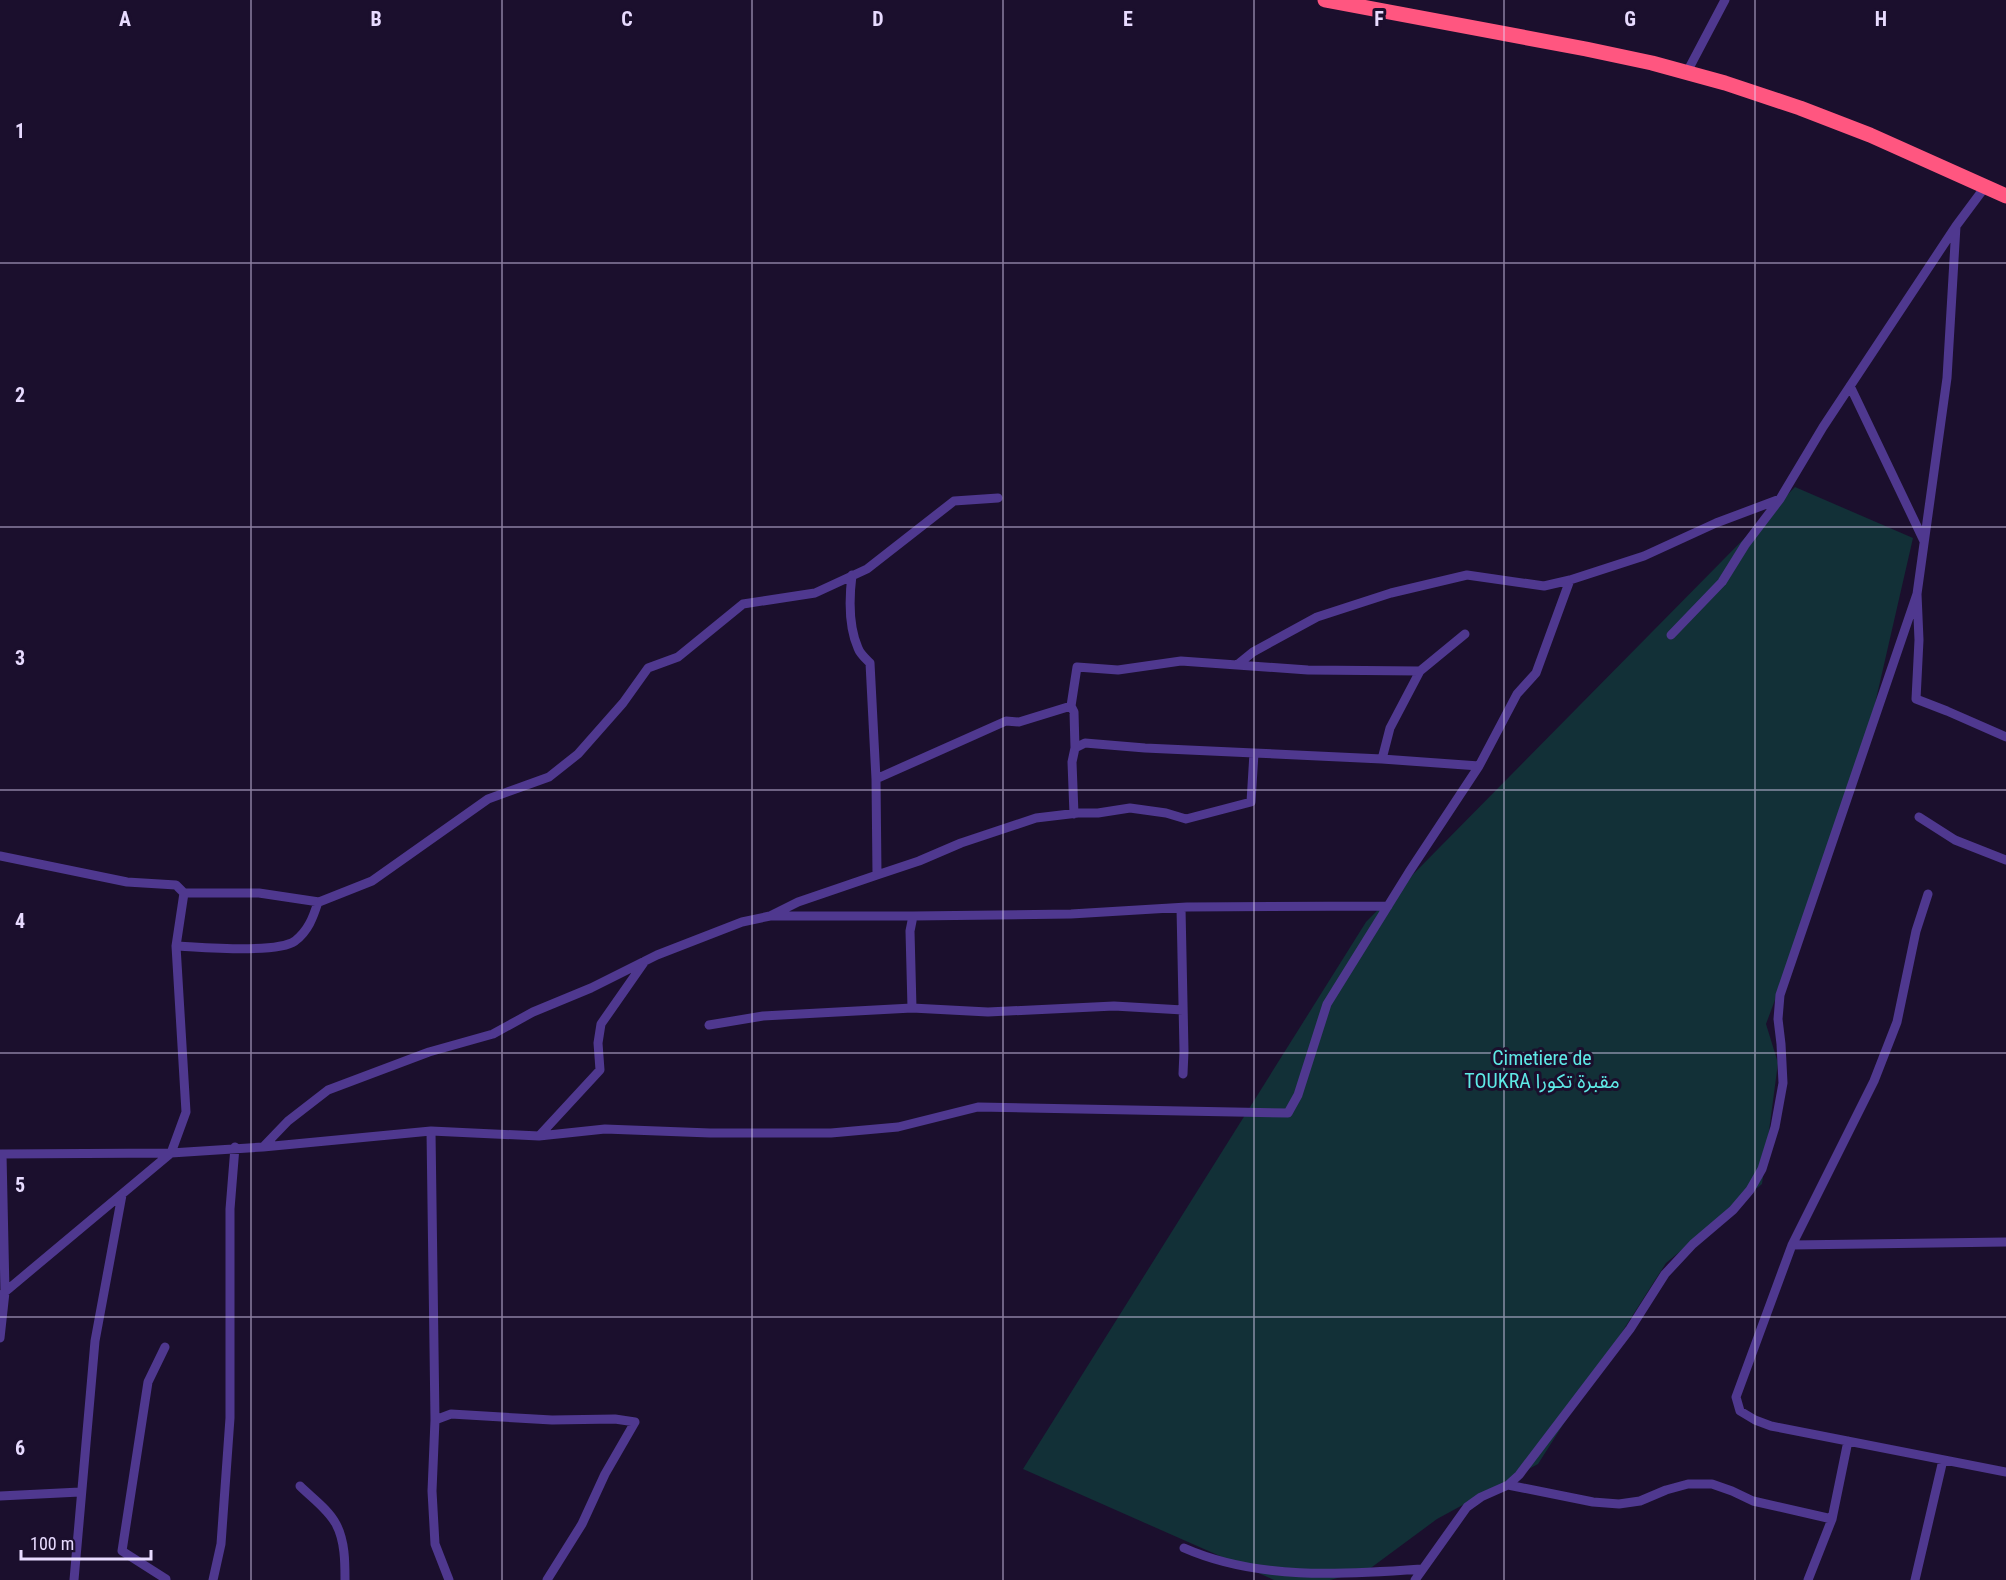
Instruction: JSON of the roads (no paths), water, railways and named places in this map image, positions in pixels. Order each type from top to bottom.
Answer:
[{"type":"highway","points":[[1325,0],[1586,49],[1687,72],[1800,108],[1860,131],[2006,196]]},
{"type":"street","points":[[1687,72],[1725,0]]},
{"type":"street","points":[[1671,635],[1722,582],[1745,545],[1780,499],[1850,386],[1956,226],[1985,187]]},
{"type":"street","points":[[1956,226],[1947,378],[1917,594],[1919,640],[1916,699],[2006,737]]},
{"type":"street","points":[[1850,386],[1924,541]]},
{"type":"street","points":[[0,856],[127,882],[176,885],[184,893],[259,893],[319,902],[372,881],[488,800],[549,777],[578,754],[623,703],[648,668],[678,657],[743,604],[815,593],[867,569],[954,501],[998,498]]},
{"type":"street","points":[[1237,665],[1253,652],[1317,617],[1391,593],[1467,575],[1544,586],[1570,580],[1644,556],[1716,523],[1780,499]]},
{"type":"street","points":[[852,575],[848,602],[852,626],[858,650],[870,663],[876,779],[877,875]]},
{"type":"street","points":[[0,1338],[1,1154],[171,1153],[431,1131],[539,1136],[605,1129],[831,1133],[897,1127],[978,1107],[1288,1113],[1298,1095],[1327,1004],[1479,766],[1518,694],[1536,673],[1570,580]]},
{"type":"street","points":[[1415,1580],[1467,1507],[1481,1497],[1508,1485],[1529,1464],[1623,1338],[1665,1274],[1693,1244],[1733,1210],[1750,1190],[1762,1169],[1783,1083],[1782,1044],[1778,1019],[1780,995],[1917,594]]},
{"type":"street","points":[[1382,759],[1390,728],[1420,671],[1465,634]]},
{"type":"street","points":[[1074,813],[1072,762],[1075,748],[1074,712],[1071,706],[1077,667],[1118,670],[1181,662],[1308,670],[1420,671]]},
{"type":"street","points":[[876,779],[1006,721],[1019,722],[1071,706]]},
{"type":"street","points":[[1075,748],[1085,742],[1145,748],[1479,766]]},
{"type":"street","points":[[770,916],[798,902],[1036,818],[1130,808],[1166,813],[1186,819],[1251,802],[1254,753]]},
{"type":"street","points":[[1919,817],[1954,840],[2006,860]]},
{"type":"street","points":[[2,1294],[171,1153],[186,1112],[176,946],[184,893]]},
{"type":"street","points":[[1928,894],[1916,931],[1896,1022],[1874,1081],[1792,1245],[1736,1396],[1740,1411],[1771,1426],[2006,1472]]},
{"type":"street","points":[[176,946],[264,949],[293,943],[310,924],[318,902]]},
{"type":"street","points":[[263,1147],[288,1121],[328,1090],[429,1052],[494,1034],[533,1012],[591,988],[657,955],[742,922],[770,916],[1071,914],[1181,908],[1388,906]]},
{"type":"street","points":[[1181,908],[1183,1074]]},
{"type":"street","points":[[912,1008],[910,931],[913,916]]},
{"type":"street","points":[[539,1136],[600,1070],[598,1043],[601,1024],[645,962]]},
{"type":"street","points":[[709,1025],[763,1016],[912,1008],[987,1012],[1114,1006],[1183,1010]]},
{"type":"street","points":[[431,1131],[435,1420],[432,1491],[435,1544],[449,1580]]},
{"type":"street","points":[[213,1580],[222,1544],[230,1418],[230,1209],[236,1148]]},
{"type":"street","points":[[74,1580],[95,1341],[122,1195]]},
{"type":"street","points":[[1792,1245],[2006,1242]]},
{"type":"street","points":[[165,1347],[147,1382],[122,1551],[166,1580]]},
{"type":"street","points":[[435,1420],[451,1414],[552,1420],[615,1419],[635,1422],[605,1474],[582,1524],[547,1580]]},
{"type":"street","points":[[1808,1580],[1832,1518],[1848,1441]]},
{"type":"street","points":[[1915,1580],[1943,1460]]},
{"type":"street","points":[[1508,1485],[1593,1502],[1619,1504],[1640,1501],[1688,1484],[1712,1484],[1753,1501],[1832,1518]]},
{"type":"street","points":[[300,1486],[336,1524],[344,1552],[345,1580]]},
{"type":"street","points":[[0,1496],[80,1492]]},
{"type":"street","points":[[1184,1548],[1218,1566],[1242,1574],[1267,1578],[1305,1579],[1421,1569]]},
{"type":"park label","name":"Cimetiere de TOUKRA مقبرة تكورا","points":[[1542,1070]]}]
